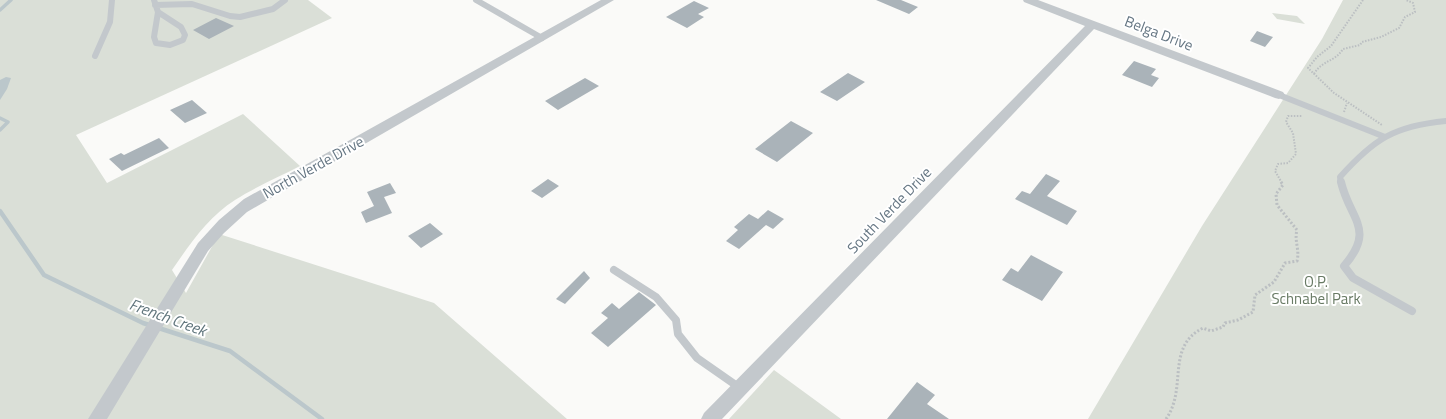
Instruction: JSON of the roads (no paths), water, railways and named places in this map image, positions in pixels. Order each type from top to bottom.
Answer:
[{"type":"street","name":"North Verde Drive","points":[[97,419],[203,247],[219,226],[249,203],[609,0]]},
{"type":"street","name":"Belga Drive","points":[[1028,0],[1279,95]]},
{"type":"street","name":"South Verde Drive","points":[[710,419],[1093,24]]},
{"type":"lane","points":[[95,56],[98,46],[112,18],[112,0]]},
{"type":"lane","points":[[158,12],[181,28],[185,35],[183,40],[170,45],[156,43],[154,37],[158,12],[155,2],[192,4],[230,16],[240,17],[273,9],[285,0]]},
{"type":"lane","points":[[476,0],[542,38]]},
{"type":"lane","points":[[1279,95],[1338,117],[1385,137]]},
{"type":"lane","points":[[1412,311],[1354,278],[1344,266],[1356,250],[1361,232],[1342,189],[1340,177],[1371,145],[1385,137],[1418,126],[1446,121]]},
{"type":"lane","points":[[614,270],[656,297],[676,320],[678,334],[697,358],[740,388]]},
{"type":"waterway","points":[[0,10],[11,0]]},
{"type":"waterway","points":[[0,118],[8,122],[0,130]]},
{"type":"waterway","name":"French Creek","points":[[0,211],[44,275],[143,323],[230,351],[322,419]]},
{"type":"park label","name":"O.P. Schnabel Park","points":[[1316,290]]}]
